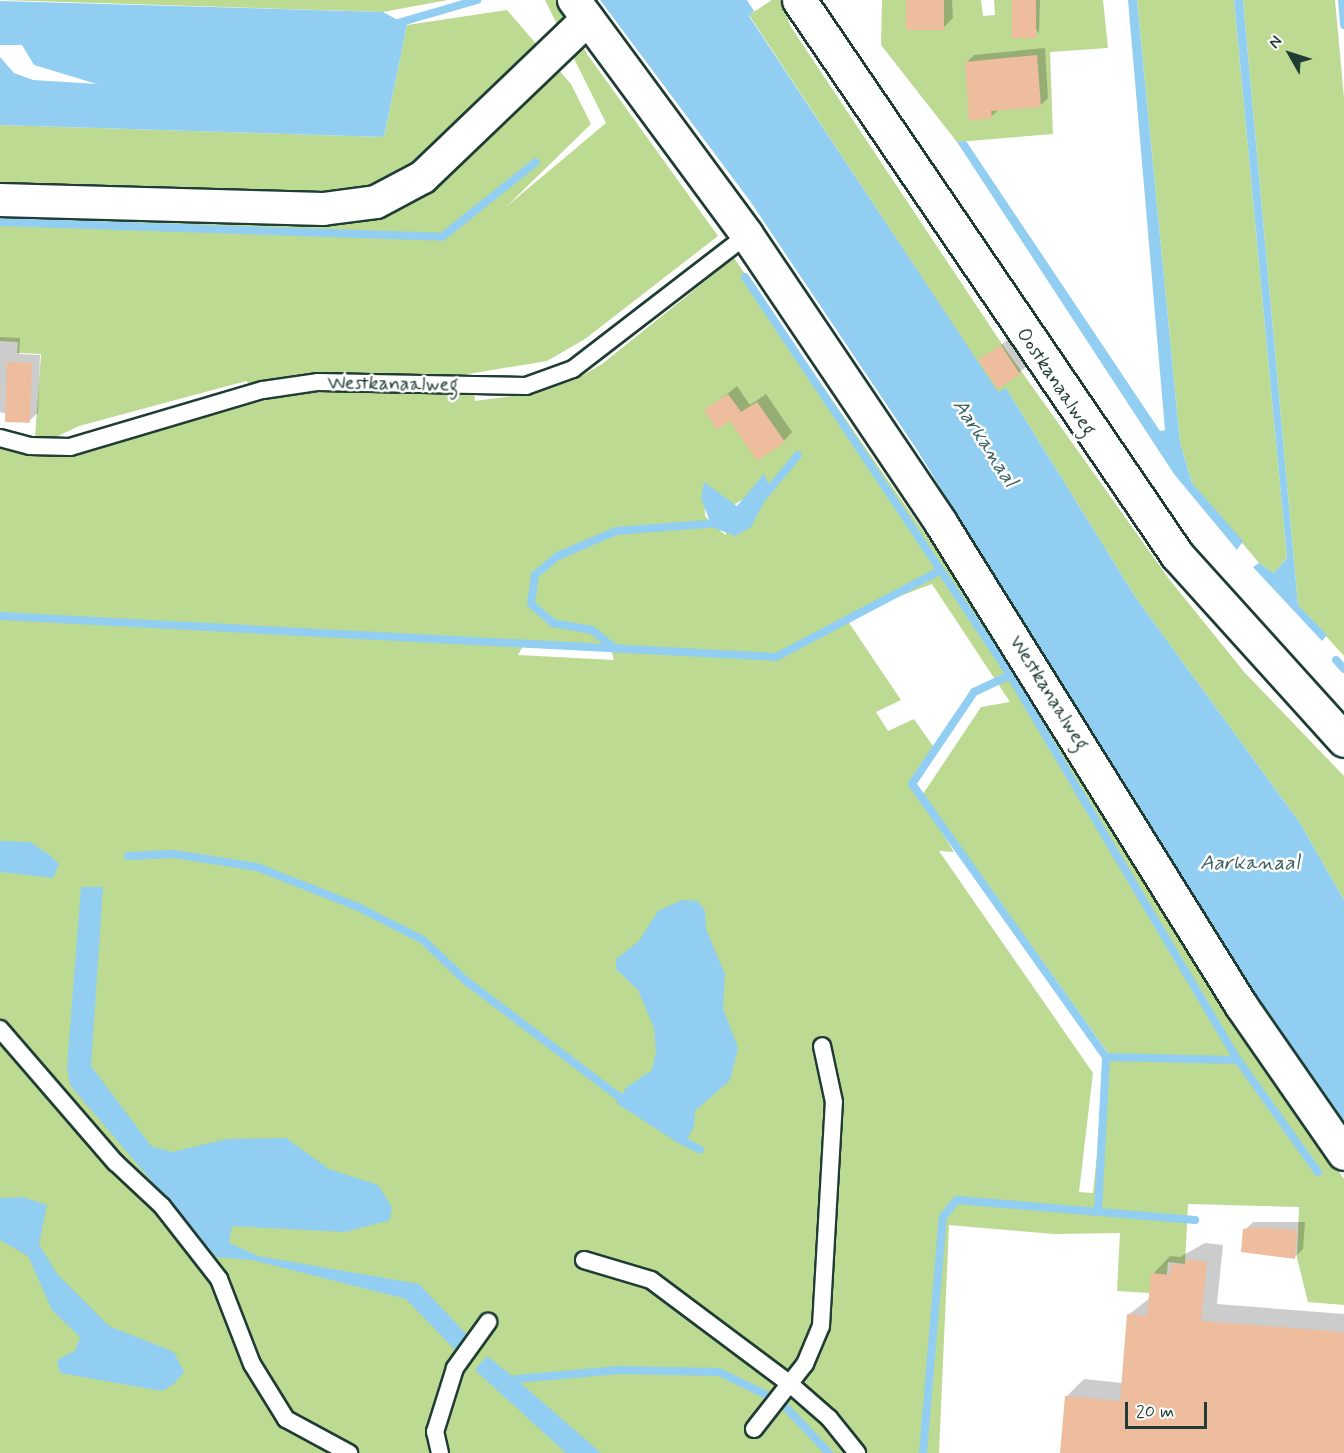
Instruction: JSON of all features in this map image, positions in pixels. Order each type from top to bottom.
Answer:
[{"type":"main road","name":"Oostkanaalweg","points":[[802,6],[1177,555],[1344,740]]},
{"type":"street","name":"Westkanaalweg","points":[[0,200],[323,209],[376,202],[423,177],[581,10],[747,235],[941,523],[1241,1005],[1344,1154]]},
{"type":"lane","name":"Westkanaalweg","points":[[0,438],[30,446],[70,447],[263,390],[318,382],[526,386],[573,369],[747,235]]},
{"type":"lane","points":[[0,1029],[115,1162],[162,1206],[219,1279],[252,1364],[286,1419],[349,1453]]},
{"type":"lane","points":[[759,1422],[786,1389],[820,1326],[834,1102],[822,1046]]},
{"type":"lane","points":[[584,1260],[651,1280],[786,1389],[829,1418],[857,1453]]},
{"type":"lane","points":[[440,1453],[435,1432],[455,1368],[488,1322]]},
{"type":"green space","points":[[0,0],[448,0],[383,12]]},
{"type":"green space","points":[[545,0],[558,0],[587,54],[718,236],[585,339],[547,361],[462,375],[253,386],[246,381],[79,426],[46,442],[35,437],[41,354],[17,353],[18,342],[0,341],[0,125],[384,137],[407,25],[507,10],[571,84],[591,124],[506,207],[606,123]]},
{"type":"green space","points":[[772,0],[780,0],[791,27],[1004,347],[1169,579],[1245,673],[1344,776],[1344,900],[1300,823],[1136,598],[1006,388],[998,393],[749,15]]},
{"type":"green space","points":[[882,0],[981,0],[983,16],[995,15],[994,0],[1103,0],[1108,48],[1050,52],[1053,134],[957,142],[881,45]]},
{"type":"green space","points":[[1137,0],[1234,0],[1287,558],[1274,573],[1259,563],[1192,483],[1180,442]]},
{"type":"green space","points":[[1243,0],[1335,0],[1344,98],[1344,656],[1298,605]]},
{"type":"green space","points":[[734,258],[1029,684],[1267,1073],[1344,1179],[1344,1305],[1308,1302],[1297,1258],[1299,1207],[1188,1204],[1185,1264],[1168,1262],[1165,1294],[1117,1291],[1120,1233],[1054,1234],[949,1225],[939,1453],[0,1453],[0,444],[48,455],[82,451],[310,388],[474,391],[475,401],[534,393],[575,380],[602,364]],"holes":[[[704,482],[731,506],[751,495],[725,535],[705,516]],[[932,584],[1010,702],[981,707],[923,794],[1114,1061],[1107,1058],[1093,1193],[1079,1192],[1093,1073],[939,851],[954,852],[911,783],[935,749],[914,719],[888,731],[876,712],[901,700],[845,617]],[[523,646],[611,650],[614,660],[518,655]]]},
{"type":"water","name":"Aarkanaal","points":[[600,0],[747,0],[754,11],[749,16],[998,392],[1006,388],[1136,598],[1300,823],[1344,900],[1344,1125],[1260,1003],[917,450],[750,201]]},
{"type":"water","points":[[1128,0],[1137,0],[1180,442],[1192,483],[1243,541],[1237,550],[1174,474],[957,142],[966,141],[1160,431],[1165,430]]},
{"type":"water","points":[[1234,0],[1243,0],[1298,605],[1327,635],[1322,641],[1253,567],[1259,563],[1274,573],[1287,558]]},
{"type":"water","points":[[0,1],[383,12],[407,25],[384,137],[0,125],[0,57],[14,73],[33,80],[97,84],[34,65],[22,45],[0,45]]},
{"type":"water","points":[[764,474],[771,489],[751,527],[735,536],[712,527],[701,498],[704,482],[737,506]]},
{"type":"water","points":[[0,841],[30,842],[51,856],[59,864],[53,878],[0,872]]},
{"type":"water","points":[[81,887],[103,887],[91,1066],[151,1146],[172,1152],[227,1139],[286,1138],[329,1169],[378,1185],[392,1207],[390,1220],[345,1232],[232,1226],[229,1243],[258,1256],[419,1284],[471,1339],[459,1354],[406,1299],[252,1260],[216,1257],[70,1085],[67,1068]]},
{"type":"water","points":[[682,900],[697,901],[705,910],[706,929],[725,974],[723,1008],[738,1048],[730,1080],[695,1111],[694,1127],[683,1146],[616,1103],[627,1087],[652,1070],[656,1053],[654,1028],[638,990],[616,969],[616,959],[639,941],[658,911]]},
{"type":"water","points":[[23,1197],[47,1205],[39,1244],[57,1274],[109,1326],[174,1352],[184,1372],[174,1384],[162,1391],[60,1373],[57,1360],[75,1351],[80,1337],[52,1310],[28,1256],[0,1240],[0,1198]]},
{"type":"water","points":[[487,1356],[601,1453],[566,1453],[475,1370]]},
{"type":"building","points":[[906,0],[944,0],[944,30],[906,30]]},
{"type":"building","points":[[1012,0],[1036,0],[1036,38],[1012,38]]},
{"type":"building","points":[[1037,55],[1041,107],[991,111],[992,118],[969,121],[965,62]]},
{"type":"building","points":[[1001,345],[1020,374],[997,389],[978,360]]},
{"type":"building","points":[[7,362],[32,363],[30,423],[5,422]]},
{"type":"building","points":[[728,394],[741,412],[757,402],[785,442],[757,461],[730,421],[717,430],[704,410]]},
{"type":"building","points":[[1256,1227],[1297,1230],[1295,1259],[1241,1252],[1243,1229]]},
{"type":"building","points":[[1186,1259],[1207,1262],[1201,1321],[1344,1332],[1344,1453],[1060,1453],[1065,1396],[1120,1401],[1127,1314],[1147,1316],[1151,1273],[1170,1275],[1171,1264],[1185,1265]]},
{"type":"waterway","points":[[391,25],[477,0]]},
{"type":"waterway","points":[[1342,0],[1344,25]]},
{"type":"waterway","points":[[0,222],[442,237],[536,162]]},
{"type":"waterway","points":[[745,277],[1010,675]]},
{"type":"waterway","points":[[764,496],[798,455]]},
{"type":"waterway","points":[[616,649],[592,630],[553,623],[531,604],[535,575],[558,556],[616,531],[720,523]]},
{"type":"waterway","points":[[0,616],[776,657],[939,571]]},
{"type":"waterway","points":[[1336,660],[1344,669]]},
{"type":"waterway","points":[[1098,1211],[1106,1057],[912,784],[974,692],[1010,675],[1238,1060],[1318,1172]]},
{"type":"waterway","points":[[128,856],[174,854],[257,867],[358,907],[423,940],[465,980],[626,1102]]},
{"type":"waterway","points":[[1106,1057],[1238,1060]]},
{"type":"waterway","points":[[676,1137],[700,1150]]},
{"type":"waterway","points":[[923,1453],[943,1217],[957,1200],[1195,1220]]},
{"type":"waterway","points":[[516,1379],[619,1370],[719,1372],[781,1402],[829,1453]]}]
